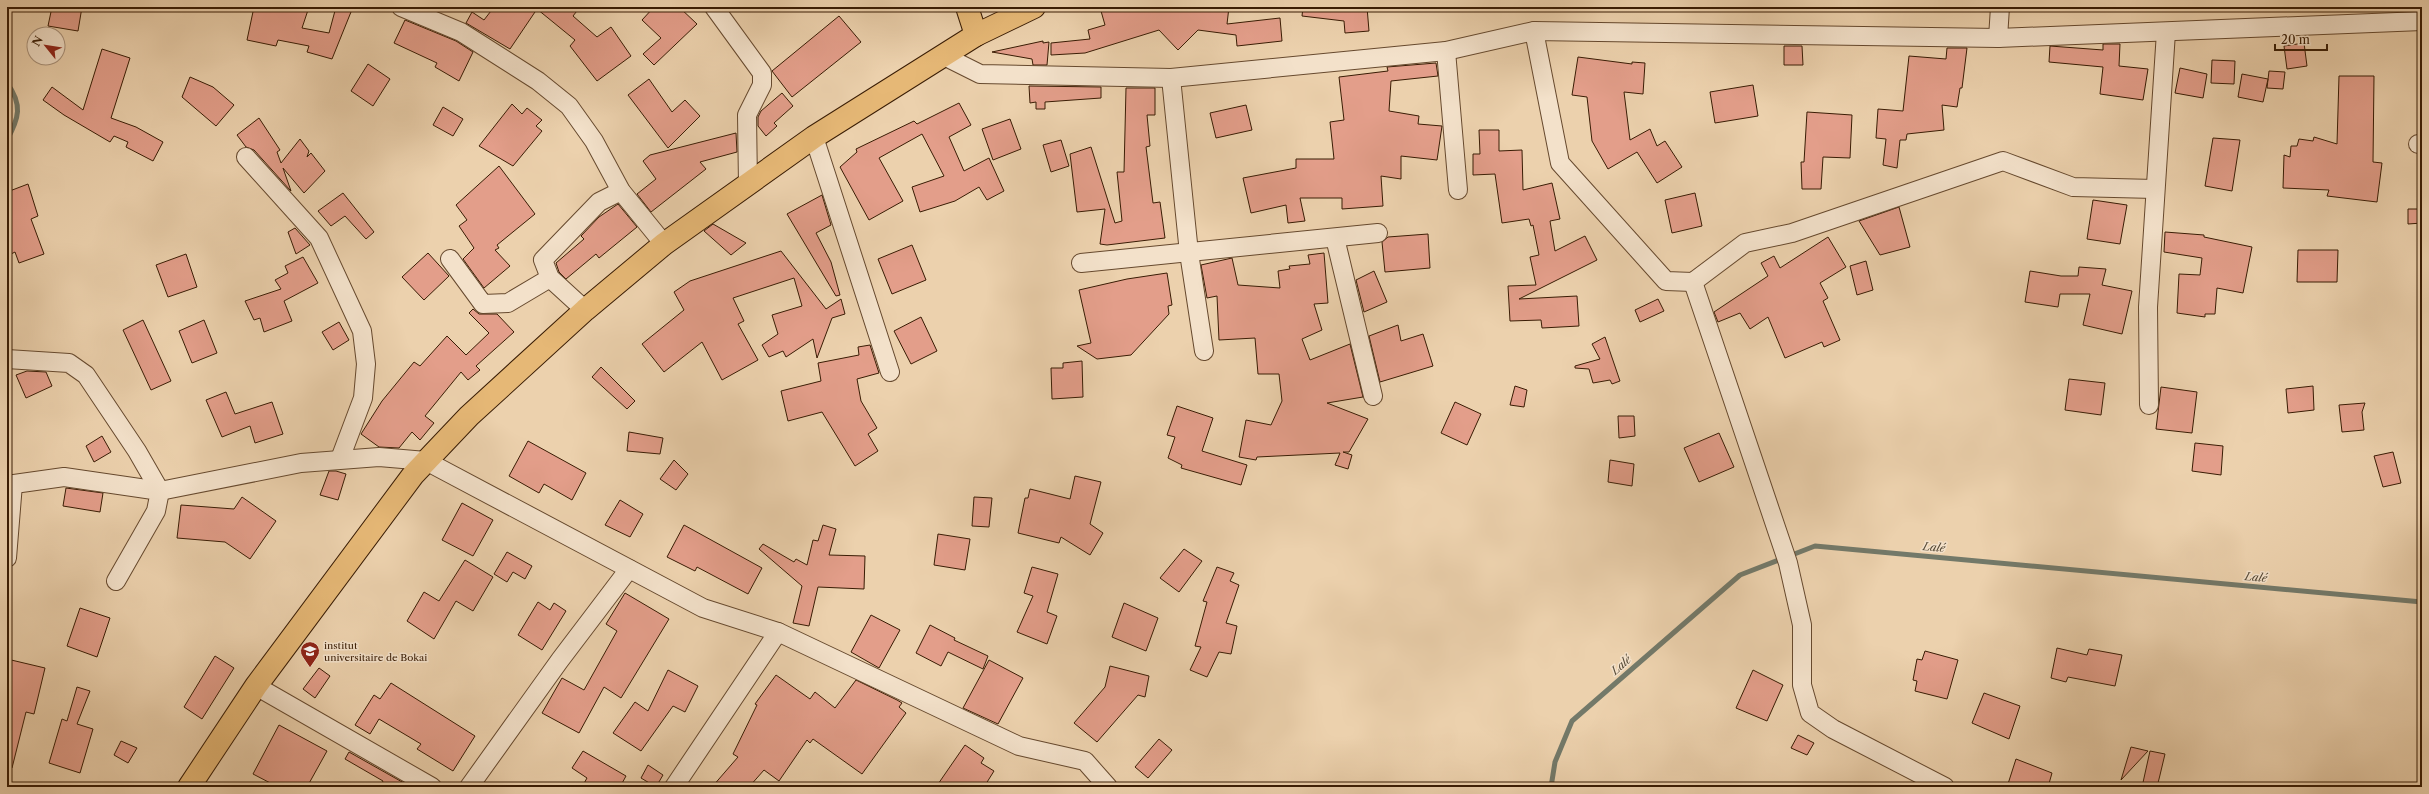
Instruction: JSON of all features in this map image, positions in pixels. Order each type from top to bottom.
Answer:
[{"type":"main road","points":[[967,7],[976,35]]},
{"type":"main road","points":[[189,787],[256,686],[362,541],[426,461],[469,416],[584,310],[664,244],[814,137],[942,55],[976,35],[1034,7]]},
{"type":"street","points":[[401,7],[461,32],[538,80],[569,106],[594,141],[621,191],[664,244]]},
{"type":"street","points":[[714,7],[762,73],[762,85],[747,115],[748,185]]},
{"type":"street","points":[[1998,38],[2000,7]]},
{"type":"street","points":[[942,55],[980,74],[1171,78],[1446,51],[1534,31],[1998,38],[2422,21]]},
{"type":"street","points":[[1534,31],[1560,162],[1666,281],[1693,282],[1745,243],[1792,233],[2003,161],[2073,187],[2155,190]]},
{"type":"street","points":[[2149,405],[2148,307],[2166,32]]},
{"type":"street","points":[[1446,51],[1458,190]]},
{"type":"street","points":[[1171,78],[1189,253],[1204,351]]},
{"type":"street","points":[[814,137],[890,372]]},
{"type":"street","points":[[246,157],[319,238],[362,331],[366,364],[363,398],[340,459]]},
{"type":"street","points":[[584,310],[550,278],[543,260],[599,202],[621,191]]},
{"type":"street","points":[[1081,263],[1378,233]]},
{"type":"street","points":[[1335,238],[1373,396]]},
{"type":"street","points":[[450,259],[483,304],[508,303],[550,278]]},
{"type":"street","points":[[1693,282],[1786,556],[1802,625],[1802,685],[1810,713],[1833,729],[1936,784]]},
{"type":"street","points":[[7,359],[31,359],[69,363],[86,375],[160,490],[156,511],[116,581]]},
{"type":"street","points":[[7,558],[10,485],[64,477],[160,490],[301,464],[340,459],[379,458],[426,461],[703,608],[778,632],[1019,746],[1085,761],[1108,787]]},
{"type":"street","points":[[469,787],[560,660],[629,569]]},
{"type":"street","points":[[674,787],[737,690],[778,632]]},
{"type":"street","points":[[256,686],[432,787]]},
{"type":"building","points":[[52,7],[82,7],[78,31],[66,29],[66,26],[48,26]]},
{"type":"building","points":[[254,7],[309,7],[302,28],[329,33],[336,7],[353,7],[332,59],[307,52],[309,46],[278,40],[276,46],[247,40]]},
{"type":"building","points":[[494,7],[580,7],[573,16],[597,37],[611,27],[631,56],[597,81],[570,46],[575,40],[537,9],[510,49],[466,23],[472,12],[484,20]]},
{"type":"building","points":[[654,7],[679,7],[697,24],[654,65],[643,54],[661,38],[642,20]]},
{"type":"building","points":[[1113,7],[1229,7],[1227,24],[1280,18],[1282,41],[1237,46],[1236,35],[1198,30],[1178,50],[1159,30],[1085,53],[1051,55],[1051,43],[1090,39],[1088,30],[1105,25],[1101,11]]},
{"type":"building","points":[[1303,7],[1367,7],[1369,31],[1345,33],[1344,21],[1302,16]]},
{"type":"building","points":[[839,16],[861,42],[792,97],[772,71]]},
{"type":"building","points":[[405,20],[456,41],[473,52],[459,81],[435,67],[437,63],[394,43]]},
{"type":"building","points":[[1043,41],[1043,43],[1049,42],[1047,65],[1033,65],[1032,59],[992,52]]},
{"type":"building","points":[[2304,43],[2307,66],[2287,69],[2284,46]]},
{"type":"building","points":[[2103,44],[2120,44],[2119,66],[2148,69],[2143,100],[2100,94],[2103,67],[2049,62],[2050,46],[2103,50]]},
{"type":"building","points":[[1784,46],[1802,46],[1803,65],[1784,65]]},
{"type":"building","points":[[1947,48],[1967,48],[1962,88],[1960,88],[1957,107],[1942,105],[1944,130],[1907,134],[1906,140],[1900,140],[1897,168],[1883,165],[1886,139],[1876,138],[1878,109],[1903,111],[1909,56],[1946,59]]},
{"type":"building","points":[[102,49],[130,58],[111,118],[136,127],[163,142],[153,161],[126,147],[128,142],[114,136],[110,142],[64,115],[43,100],[52,87],[83,110]]},
{"type":"building","points":[[1578,57],[1632,64],[1632,62],[1645,63],[1643,94],[1624,92],[1630,140],[1650,129],[1657,146],[1665,141],[1682,167],[1657,183],[1637,152],[1608,169],[1592,141],[1587,97],[1572,95]]},
{"type":"building","points":[[2212,60],[2235,61],[2234,84],[2211,83]]},
{"type":"building","points":[[1436,63],[1438,76],[1391,81],[1389,111],[1419,116],[1418,124],[1442,126],[1437,160],[1401,156],[1401,179],[1381,176],[1383,206],[1342,209],[1342,198],[1300,198],[1305,221],[1288,223],[1286,205],[1251,213],[1243,178],[1296,168],[1296,159],[1334,159],[1330,122],[1344,120],[1339,77],[1388,71],[1387,67]]},
{"type":"building","points":[[368,64],[390,79],[373,106],[351,91]]},
{"type":"building","points":[[2180,68],[2207,74],[2203,98],[2175,93]]},
{"type":"building","points":[[2269,71],[2285,72],[2283,89],[2267,88]]},
{"type":"building","points":[[2242,74],[2268,79],[2263,102],[2238,97]]},
{"type":"building","points":[[2339,76],[2374,76],[2373,162],[2382,163],[2377,202],[2327,196],[2329,190],[2283,188],[2284,155],[2290,157],[2291,146],[2297,146],[2299,139],[2313,141],[2314,137],[2337,144]]},
{"type":"building","points":[[190,77],[213,87],[234,105],[216,126],[182,97]]},
{"type":"building","points":[[649,79],[672,112],[685,100],[700,116],[668,148],[628,95]]},
{"type":"building","points":[[1753,85],[1758,116],[1715,123],[1710,92]]},
{"type":"building","points":[[1029,86],[1101,87],[1101,98],[1045,102],[1045,109],[1036,109],[1036,102],[1030,103]]},
{"type":"building","points":[[1126,88],[1155,88],[1155,115],[1147,115],[1150,146],[1146,147],[1153,203],[1160,202],[1165,238],[1107,245],[1100,244],[1105,209],[1077,212],[1070,154],[1091,147],[1115,223],[1122,221],[1117,172],[1124,172]]},
{"type":"building","points":[[782,93],[793,106],[774,123],[777,126],[766,136],[758,126],[758,117],[761,111]]},
{"type":"building","points":[[959,103],[971,125],[949,137],[964,171],[989,158],[1004,191],[987,200],[979,187],[955,201],[920,212],[912,187],[944,176],[922,134],[879,158],[903,201],[869,220],[840,167],[857,152],[856,149],[914,121],[917,124]]},
{"type":"building","points":[[512,104],[522,114],[527,108],[542,120],[536,126],[542,131],[513,166],[479,146]]},
{"type":"building","points":[[1246,105],[1252,130],[1216,138],[1210,113]]},
{"type":"building","points":[[443,107],[463,119],[453,136],[433,125]]},
{"type":"building","points":[[1807,112],[1852,115],[1850,158],[1823,157],[1821,189],[1802,189],[1801,162],[1804,162]]},
{"type":"building","points":[[259,118],[280,150],[277,152],[281,163],[300,139],[309,151],[307,157],[311,153],[325,171],[304,193],[283,168],[291,191],[254,150],[246,147],[237,135]]},
{"type":"building","points":[[1010,119],[1021,149],[993,160],[982,129]]},
{"type":"building","points":[[1479,130],[1499,130],[1499,151],[1522,150],[1523,190],[1552,183],[1560,219],[1550,221],[1555,251],[1585,236],[1597,260],[1519,299],[1577,296],[1579,326],[1542,328],[1541,320],[1510,321],[1508,286],[1536,285],[1530,257],[1539,255],[1533,225],[1531,226],[1529,219],[1502,223],[1495,174],[1473,175],[1473,154],[1480,154]]},
{"type":"building","points":[[736,133],[737,152],[700,162],[706,169],[651,212],[637,194],[656,179],[643,161],[650,155]]},
{"type":"building","points":[[2213,138],[2240,140],[2232,191],[2205,186]]},
{"type":"building","points":[[1061,140],[1069,166],[1051,172],[1043,145]]},
{"type":"building","points":[[499,166],[535,214],[497,245],[499,248],[495,250],[510,266],[484,288],[463,259],[474,248],[459,226],[467,220],[456,205]]},
{"type":"building","points":[[28,184],[38,216],[31,219],[44,254],[19,263],[15,252],[7,256],[7,192]]},
{"type":"building","points":[[343,193],[374,232],[366,239],[345,216],[331,226],[318,211]]},
{"type":"building","points":[[1695,193],[1702,226],[1672,233],[1665,200]]},
{"type":"building","points":[[822,195],[831,225],[816,233],[831,262],[840,295],[836,296],[787,214]]},
{"type":"building","points":[[2093,200],[2127,205],[2120,244],[2087,239]]},
{"type":"building","points":[[618,204],[637,227],[599,258],[596,254],[566,279],[559,272],[556,263],[584,239],[581,236],[599,217]]},
{"type":"building","points":[[1899,207],[1910,247],[1880,255],[1859,221]]},
{"type":"building","points":[[2408,209],[2422,209],[2422,223],[2408,224]]},
{"type":"building","points":[[713,224],[746,243],[731,255],[704,231]]},
{"type":"building","points":[[295,228],[310,245],[296,254],[288,232]]},
{"type":"building","points":[[2165,232],[2204,235],[2204,237],[2252,247],[2243,293],[2217,288],[2215,314],[2205,314],[2205,317],[2177,313],[2179,274],[2200,275],[2202,258],[2164,252]]},
{"type":"building","points":[[1428,234],[1430,268],[1385,272],[1382,242],[1388,237]]},
{"type":"building","points":[[1828,237],[1846,267],[1820,283],[1828,298],[1823,301],[1840,340],[1824,347],[1822,342],[1785,358],[1768,317],[1750,329],[1740,313],[1718,322],[1714,312],[1768,276],[1761,263],[1774,256],[1780,268]]},
{"type":"building","points":[[912,245],[926,280],[892,294],[878,259]]},
{"type":"building","points":[[2298,250],[2338,250],[2337,282],[2297,282]]},
{"type":"building","points":[[781,251],[826,309],[841,299],[845,314],[832,318],[817,358],[813,339],[786,357],[783,351],[769,357],[762,345],[778,334],[772,315],[802,306],[794,278],[733,298],[744,321],[738,324],[758,360],[722,380],[702,342],[664,372],[642,344],[684,310],[674,292],[690,281]]},
{"type":"building","points":[[428,253],[449,276],[424,300],[402,277]]},
{"type":"building","points":[[1324,253],[1328,303],[1314,304],[1322,330],[1302,339],[1310,360],[1350,344],[1363,397],[1327,403],[1368,419],[1349,452],[1343,452],[1352,455],[1348,469],[1335,465],[1340,453],[1257,457],[1256,460],[1239,457],[1246,420],[1271,425],[1282,401],[1279,374],[1258,374],[1255,338],[1219,340],[1217,296],[1207,298],[1201,265],[1232,258],[1238,285],[1280,288],[1278,271],[1290,269],[1289,266],[1310,264],[1308,255]]},
{"type":"building","points":[[186,254],[197,287],[168,297],[156,265]]},
{"type":"building","points":[[303,257],[318,283],[284,301],[292,321],[264,332],[260,318],[254,320],[245,301],[281,289],[275,280],[288,273],[285,266]]},
{"type":"building","points":[[1866,261],[1873,290],[1857,295],[1850,266]]},
{"type":"building","points":[[2079,267],[2106,269],[2102,285],[2132,291],[2122,334],[2083,325],[2090,294],[2060,294],[2058,307],[2025,302],[2030,271],[2061,276],[2078,276]]},
{"type":"building","points":[[1374,271],[1387,302],[1364,312],[1356,280]]},
{"type":"building","points":[[1167,273],[1172,305],[1168,306],[1169,314],[1131,355],[1097,359],[1077,346],[1091,343],[1079,290],[1127,279]]},
{"type":"building","points":[[1658,299],[1664,311],[1640,322],[1635,310]]},
{"type":"building","points":[[473,309],[479,314],[497,314],[514,332],[476,366],[480,370],[468,380],[461,372],[425,416],[434,423],[420,440],[412,432],[399,448],[379,447],[361,434],[382,401],[414,362],[420,366],[447,336],[466,355],[489,333],[469,313]]},
{"type":"building","points":[[921,317],[937,351],[911,364],[894,331]]},
{"type":"building","points":[[143,320],[171,381],[151,390],[123,330]]},
{"type":"building","points":[[204,320],[217,353],[192,363],[179,331]]},
{"type":"building","points":[[339,322],[349,340],[333,350],[322,332]]},
{"type":"building","points":[[1398,325],[1401,341],[1423,334],[1433,366],[1380,382],[1369,336]]},
{"type":"building","points":[[1605,337],[1620,381],[1612,384],[1610,380],[1593,383],[1589,369],[1575,368],[1575,366],[1600,359],[1592,344]]},
{"type":"building","points":[[870,345],[879,373],[857,379],[861,401],[877,428],[868,434],[878,451],[855,466],[822,412],[788,421],[781,391],[821,381],[818,363],[859,355],[858,347]]},
{"type":"building","points":[[1082,361],[1083,397],[1052,399],[1051,368],[1063,368],[1063,363]]},
{"type":"building","points":[[601,367],[635,401],[627,409],[592,377]]},
{"type":"building","points":[[27,371],[46,372],[52,386],[26,398],[16,375]]},
{"type":"building","points":[[2069,379],[2105,383],[2101,415],[2065,410]]},
{"type":"building","points":[[1515,386],[1527,390],[1524,407],[1510,405]]},
{"type":"building","points":[[2313,386],[2314,410],[2288,413],[2286,389]]},
{"type":"building","points":[[2161,387],[2197,392],[2192,433],[2156,429]]},
{"type":"building","points":[[226,392],[235,414],[272,402],[283,434],[255,443],[250,426],[222,437],[206,400]]},
{"type":"building","points":[[1455,402],[1481,414],[1467,445],[1441,433]]},
{"type":"building","points":[[2365,403],[2362,412],[2364,430],[2342,432],[2339,405]]},
{"type":"building","points":[[1177,406],[1213,418],[1202,451],[1247,465],[1241,485],[1181,468],[1182,465],[1168,458],[1175,437],[1167,435]]},
{"type":"building","points":[[1618,416],[1634,416],[1635,436],[1619,438]]},
{"type":"building","points":[[629,432],[663,438],[660,454],[627,451]]},
{"type":"building","points":[[1719,433],[1734,467],[1699,482],[1684,448]]},
{"type":"building","points":[[102,436],[111,452],[94,462],[86,446]]},
{"type":"building","points":[[528,441],[586,473],[572,500],[544,484],[539,493],[509,476]]},
{"type":"building","points":[[2195,443],[2223,446],[2221,475],[2192,471]]},
{"type":"building","points":[[2393,452],[2401,483],[2383,487],[2374,456]]},
{"type":"building","points":[[674,460],[688,474],[676,490],[660,479]]},
{"type":"building","points":[[1610,460],[1634,464],[1632,486],[1608,482]]},
{"type":"building","points":[[329,471],[336,471],[346,474],[338,500],[320,495]]},
{"type":"building","points":[[1075,476],[1101,482],[1090,524],[1103,533],[1090,555],[1061,537],[1059,543],[1018,533],[1025,498],[1028,498],[1030,489],[1070,499]]},
{"type":"building","points":[[66,488],[103,493],[100,512],[63,506]]},
{"type":"building","points":[[242,497],[276,521],[250,559],[225,542],[177,538],[181,505],[234,509]]},
{"type":"building","points":[[974,497],[992,498],[989,527],[972,526]]},
{"type":"building","points":[[620,500],[643,514],[630,537],[605,525]]},
{"type":"building","points":[[462,503],[493,520],[473,556],[442,540]]},
{"type":"building","points":[[684,525],[762,568],[748,594],[697,567],[695,571],[667,557]]},
{"type":"building","points":[[823,525],[836,529],[829,555],[865,556],[864,589],[818,587],[809,626],[793,623],[802,586],[759,549],[763,544],[794,562],[796,559],[807,565],[813,540],[818,541]]},
{"type":"building","points":[[938,534],[970,539],[965,570],[934,565]]},
{"type":"building","points":[[1184,549],[1202,561],[1179,592],[1160,578]]},
{"type":"building","points":[[507,552],[532,566],[525,579],[513,572],[507,582],[494,574]]},
{"type":"building","points":[[465,560],[493,577],[473,611],[456,601],[434,639],[407,621],[424,592],[439,601]]},
{"type":"building","points":[[1032,567],[1058,574],[1047,612],[1057,616],[1047,644],[1017,632],[1033,596],[1024,593]]},
{"type":"building","points":[[1217,567],[1234,573],[1230,581],[1239,585],[1226,623],[1237,626],[1231,654],[1219,652],[1207,677],[1190,670],[1201,647],[1195,646],[1207,602],[1203,601]]},
{"type":"building","points":[[625,593],[669,619],[621,698],[604,687],[579,733],[542,713],[562,678],[584,690],[617,631],[606,624]]},
{"type":"building","points":[[538,602],[550,610],[554,603],[566,611],[542,650],[518,635]]},
{"type":"building","points":[[1124,603],[1158,618],[1146,651],[1112,637]]},
{"type":"building","points":[[80,608],[110,618],[97,657],[67,646]]},
{"type":"building","points":[[871,615],[900,630],[879,668],[851,652]]},
{"type":"building","points":[[930,625],[955,638],[954,640],[988,656],[983,669],[948,652],[941,666],[916,653]]},
{"type":"building","points":[[2057,648],[2087,655],[2089,649],[2122,655],[2115,686],[2068,677],[2066,682],[2051,678]]},
{"type":"building","points":[[1925,651],[1958,660],[1947,699],[1915,691],[1917,681],[1913,680],[1917,659],[1922,660]]},
{"type":"building","points":[[215,656],[234,668],[202,719],[184,707]]},
{"type":"building","points":[[7,659],[45,668],[34,714],[26,712],[12,768],[7,767]]},
{"type":"building","points":[[989,660],[1023,678],[998,724],[963,708]]},
{"type":"building","points":[[1110,666],[1149,676],[1145,697],[1138,695],[1097,742],[1074,723],[1105,687]]},
{"type":"building","points":[[319,668],[330,676],[315,698],[303,689]]},
{"type":"building","points":[[668,670],[698,686],[685,712],[673,706],[641,751],[613,733],[635,702],[648,711]]},
{"type":"building","points":[[1753,670],[1783,685],[1767,721],[1736,708]]},
{"type":"building","points":[[776,675],[810,699],[815,692],[835,708],[856,680],[902,703],[899,707],[906,713],[862,774],[813,739],[810,743],[807,740],[779,781],[764,770],[749,787],[712,787],[738,757],[733,754],[757,705],[755,704]]},
{"type":"building","points":[[391,683],[475,736],[453,771],[417,749],[421,744],[379,719],[370,734],[355,725],[374,695],[380,699]]},
{"type":"building","points":[[77,687],[90,691],[77,724],[93,729],[80,773],[49,763],[62,719],[67,721]]},
{"type":"building","points":[[1984,693],[2020,706],[2009,739],[1972,723]]},
{"type":"building","points":[[279,725],[327,751],[307,787],[278,787],[253,774]]},
{"type":"building","points":[[1798,735],[1814,743],[1807,755],[1791,748]]},
{"type":"building","points":[[1159,739],[1172,750],[1148,778],[1135,767]]},
{"type":"building","points":[[121,741],[137,748],[128,763],[114,755]]},
{"type":"building","points":[[965,745],[984,758],[981,763],[994,771],[984,787],[936,787]]},
{"type":"building","points":[[2131,747],[2148,751],[2121,780]]},
{"type":"building","points":[[583,751],[626,776],[620,787],[582,787],[587,778],[572,768]]},
{"type":"building","points":[[2150,751],[2165,754],[2157,787],[2142,787]]},
{"type":"building","points":[[349,752],[411,787],[380,787],[383,781],[345,759]]},
{"type":"building","points":[[2016,759],[2052,773],[2048,787],[2007,787]]},
{"type":"building","points":[[648,765],[663,775],[656,787],[641,778]]},
{"type":"waterway","points":[[7,83],[15,98],[18,112],[7,140]]},
{"type":"waterway","name":"Lalé","points":[[1551,787],[1555,762],[1572,721],[1740,575],[1815,546],[2422,602]]},
{"type":"place","name":"institut universitaire de Bokai","points":[[310,668]]}]
